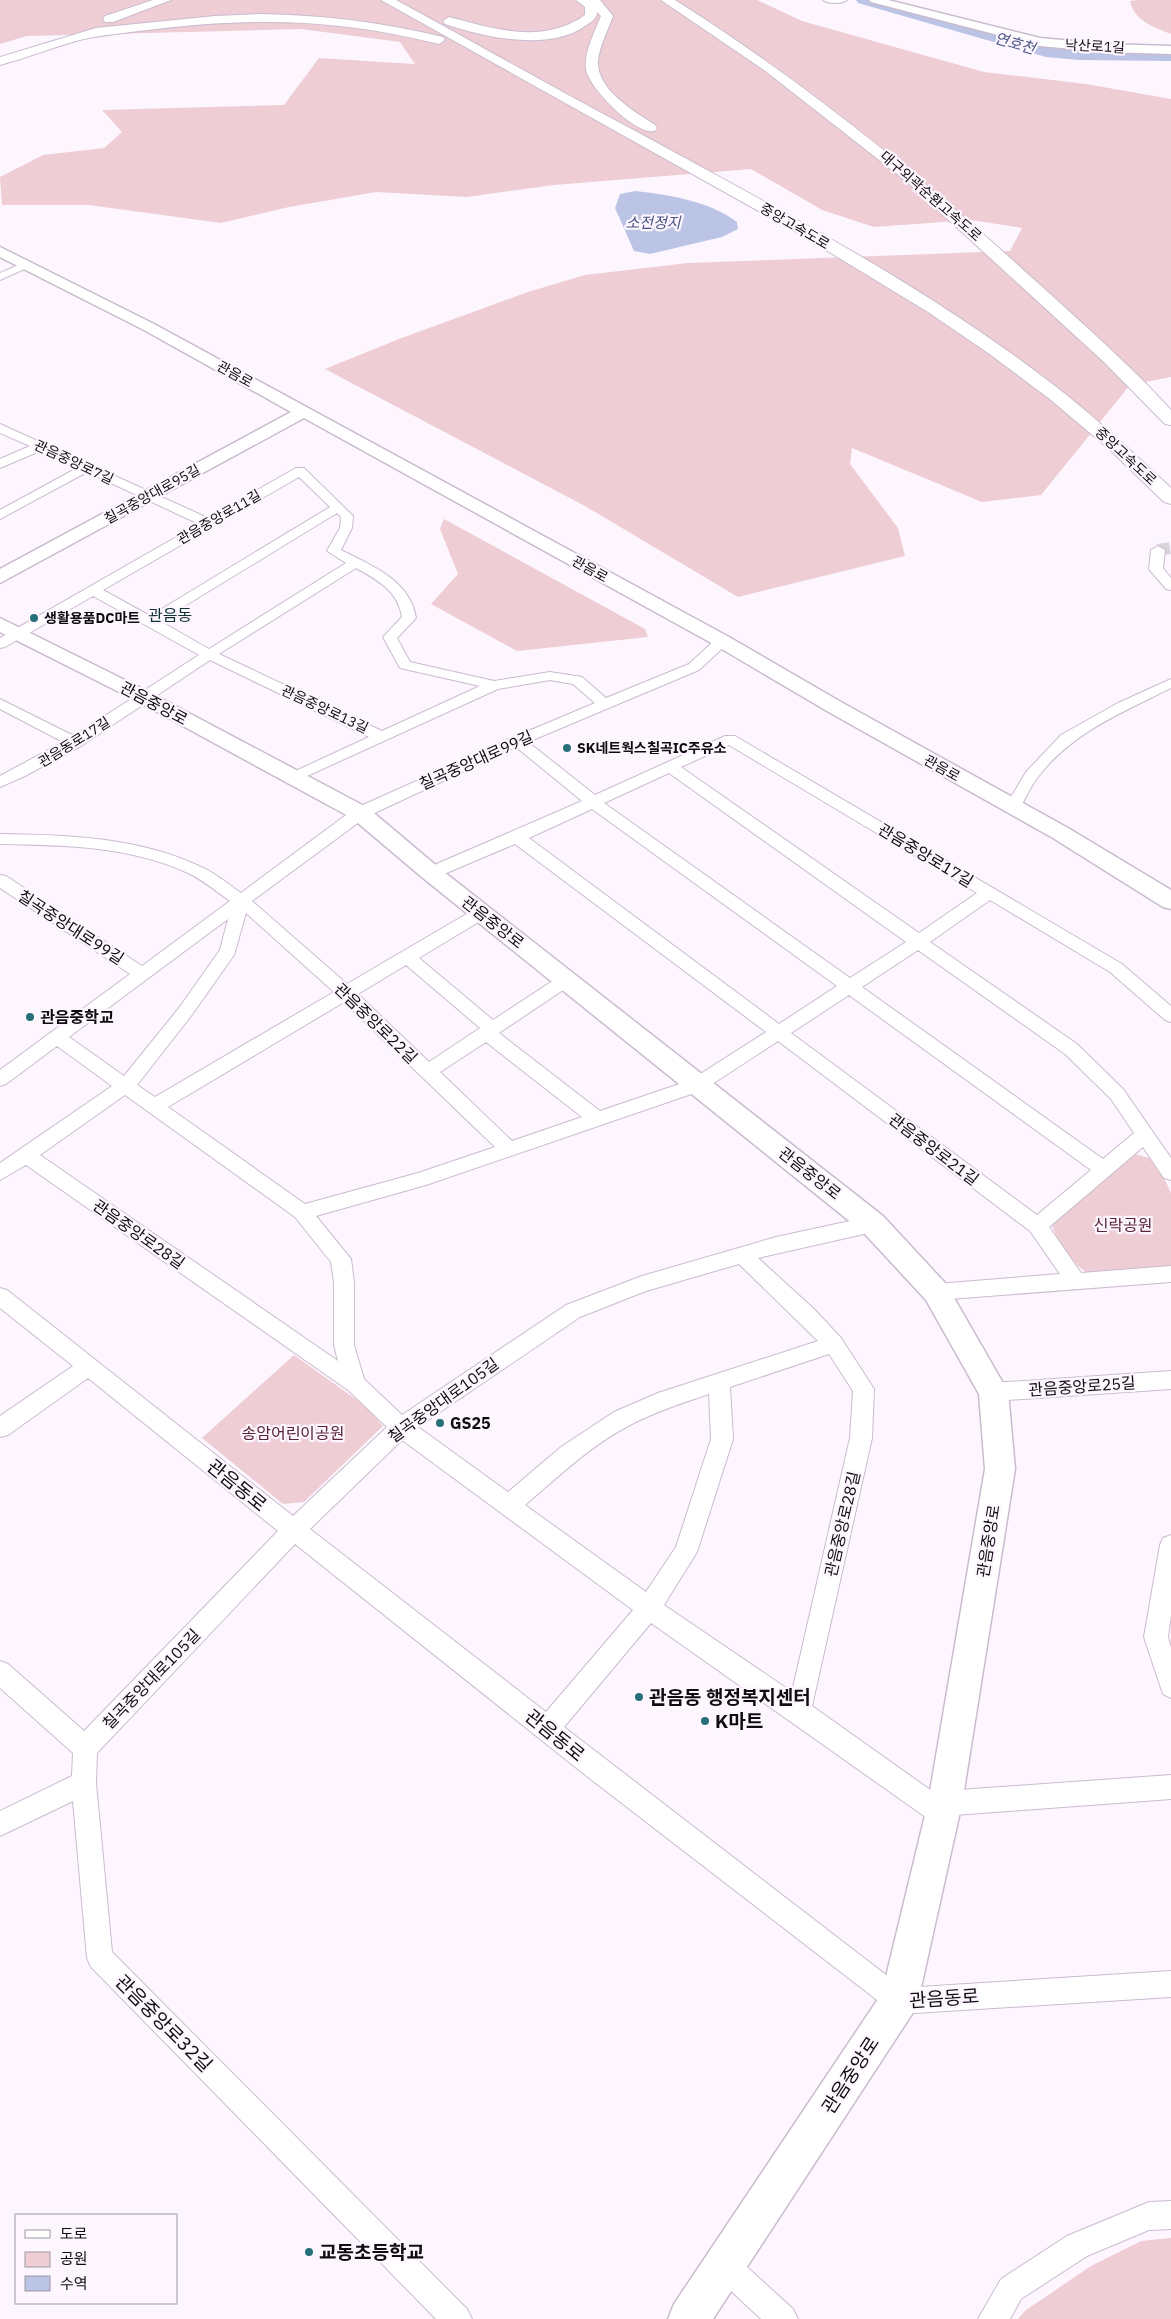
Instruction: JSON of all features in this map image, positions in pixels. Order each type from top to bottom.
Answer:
[{"type":"highway","points":[[0,61],[75,35],[165,0]]},
{"type":"highway","name":"중앙고속도로","points":[[387,0],[762,206],[943,313],[1024,370],[1105,436],[1171,498]]},
{"type":"highway","name":"중앙고속도로","points":[[401,0],[854,248],[956,309],[1028,360],[1102,417],[1166,473]]},
{"type":"highway","points":[[411,0],[449,21],[473,30],[531,36],[557,33],[581,26],[591,16],[591,5],[582,0]]},
{"type":"highway","points":[[591,0],[607,16],[592,62],[595,78],[617,105],[687,156]]},
{"type":"highway","points":[[657,0],[783,89],[868,142]]},
{"type":"highway","name":"대구외곽순환고속도로","points":[[667,0],[746,51],[868,142],[980,237],[1171,420]]},
{"type":"highway","name":"대구외곽순환고속도로","points":[[680,0],[766,53],[889,140]]},
{"type":"highway","points":[[75,35],[206,8]]},
{"type":"highway","points":[[0,55],[174,10]]},
{"type":"highway","points":[[75,35],[177,22],[240,17],[299,17],[358,22],[438,40],[463,48],[532,80]]},
{"type":"highway","points":[[1133,359],[1171,398]]},
{"type":"main road","name":"낙산로1길","points":[[875,0],[1040,42],[1106,48],[1171,50]]},
{"type":"main road","name":"관음로","points":[[0,251],[149,327],[722,641],[784,679],[1109,860],[1171,901]]},
{"type":"main road","name":"칠곡중앙대로95길","points":[[0,577],[303,412]]},
{"type":"main road","name":"관음중앙로","points":[[6,634],[144,697],[360,813],[431,873],[872,1224],[936,1292],[993,1392],[1000,1469],[944,1809],[898,2001],[690,2319]]},
{"type":"street","points":[[827,0],[843,0]]},
{"type":"street","points":[[0,277],[25,265]]},
{"type":"street","name":"관음중앙로7길","points":[[0,428],[149,496]]},
{"type":"street","points":[[0,464],[41,446]]},
{"type":"street","points":[[0,515],[87,467]]},
{"type":"street","name":"관음중앙로11길","points":[[6,634],[94,590],[300,471],[347,516],[346,528],[334,552],[399,591],[410,610],[410,618],[390,637],[406,665],[494,685],[550,676],[577,680],[604,704]]},
{"type":"street","points":[[149,496],[208,523]]},
{"type":"street","points":[[151,621],[338,507]]},
{"type":"street","points":[[1158,550],[1156,568],[1171,586]]},
{"type":"street","points":[[144,697],[355,563]]},
{"type":"street","points":[[94,590],[210,655]]},
{"type":"street","name":"칠곡중앙대로99길","points":[[0,1079],[360,813],[517,741],[694,667],[722,641]]},
{"type":"street","name":"관음중앙로13길","points":[[210,655],[382,736],[494,685]]},
{"type":"street","points":[[1013,807],[1031,775],[1066,738],[1123,706],[1171,683]]},
{"type":"street","name":"관음동로17길","points":[[0,782],[35,767],[76,743],[144,697]]},
{"type":"street","points":[[0,703],[76,743]]},
{"type":"street","points":[[294,777],[382,736]]},
{"type":"street","name":"관음중앙로17길","points":[[431,873],[518,837],[730,739],[1116,968],[1171,1016]]},
{"type":"street","points":[[517,741],[593,802],[1103,1170]]},
{"type":"street","points":[[670,767],[1071,1049],[1117,1094],[1171,1173]]},
{"type":"street","points":[[518,837],[778,1032]]},
{"type":"street","points":[[0,839],[66,840],[104,844],[166,859],[196,870],[242,900],[228,950],[185,1012],[127,1084],[0,1173]]},
{"type":"street","name":"칠곡중앙대로99길","points":[[0,880],[142,974]]},
{"type":"street","points":[[302,1212],[419,1180],[697,1085],[918,942],[989,893]]},
{"type":"street","name":"관음중앙로22길","points":[[242,900],[346,992],[509,1149]]},
{"type":"street","points":[[156,1105],[481,913]]},
{"type":"street","points":[[407,957],[490,1031],[598,1119]]},
{"type":"street","points":[[427,1072],[566,980]]},
{"type":"street","name":"관음중앙로21길","points":[[778,1032],[1037,1226],[1075,1280]]},
{"type":"street","points":[[57,1037],[127,1084],[302,1212],[341,1259],[344,1282],[344,1346],[355,1384]]},
{"type":"street","points":[[1037,1226],[1146,1134]]},
{"type":"street","name":"관음중앙로28길","points":[[25,1154],[355,1384],[401,1427],[649,1608],[944,1809]]},
{"type":"street","name":"칠곡중앙대로105길","points":[[85,1748],[294,1530],[401,1427],[526,1341],[573,1311],[642,1284],[742,1255],[872,1224]]},
{"type":"street","name":"관음중앙로28길","points":[[742,1255],[834,1344],[864,1389],[861,1438],[799,1711]]},
{"type":"street","points":[[936,1292],[1171,1274]]},
{"type":"street","name":"관음동로","points":[[0,1296],[294,1530],[361,1580],[898,2001],[1171,1984]]},
{"type":"street","points":[[507,1506],[569,1454],[621,1419],[658,1402],[834,1344]]},
{"type":"street","points":[[0,1428],[89,1366]]},
{"type":"street","name":"관음중앙로25길","points":[[993,1392],[1171,1380]]},
{"type":"street","points":[[548,1728],[649,1608],[686,1552],[722,1439],[719,1383]]},
{"type":"street","points":[[1171,1545],[1156,1637],[1171,1686]]},
{"type":"street","points":[[0,1672],[85,1748]]},
{"type":"street","name":"관음중앙로32길","points":[[85,1748],[84,1784],[100,1958],[457,2319]]},
{"type":"street","points":[[0,1824],[84,1784]]},
{"type":"street","points":[[944,1809],[1171,1787]]},
{"type":"street","points":[[993,2319],[1011,2289],[1077,2246],[1149,2216],[1171,2215]]},
{"type":"street","points":[[724,2266],[783,2319]]},
{"type":"green space","points":[[0,0],[757,0],[802,21],[984,72],[1086,84],[1171,99],[1171,377],[1130,385],[1041,495],[982,502],[852,448],[850,464],[898,528],[905,556],[738,597],[585,506],[325,369],[399,339],[528,292],[585,275],[688,263],[1010,251],[1022,228],[971,220],[874,227],[822,210],[751,169],[554,185],[467,197],[376,192],[289,207],[221,223],[89,205],[2,205],[0,177],[43,155],[104,148],[122,132],[102,110],[284,105],[319,58],[415,64],[400,42],[301,29],[27,36],[0,44]]},
{"type":"green space","points":[[1171,0],[1171,34],[1158,29],[1136,14],[1130,1]]},
{"type":"green space","points":[[444,519],[645,629],[648,637],[517,651],[431,604],[458,574],[440,529]]},
{"type":"green space","name":"신락공원","points":[[1135,1154],[1156,1160],[1171,1193],[1171,1269],[1094,1275],[1073,1261],[1057,1237],[1051,1222]]},
{"type":"green space","name":"송암어린이공원","points":[[294,1355],[364,1405],[383,1426],[304,1502],[283,1504],[202,1438]]},
{"type":"green space","points":[[1171,2238],[1171,2319],[1018,2319],[1026,2310],[1091,2266],[1141,2241]]},
{"type":"water","name":"소전정지","points":[[635,191],[675,197],[702,204],[737,222],[738,229],[722,237],[650,254],[634,251],[615,208],[620,194]]},
{"type":"waterway","name":"연호천","points":[[863,0],[1046,52],[1079,55],[1171,56]]},
{"type":"tunnel","points":[[1158,550],[1171,548]]},
{"type":"place","name":"생활용품DC마트","points":[[34,618]]},
{"type":"place","name":"SK네트웍스칠곡IC주유소","points":[[567,748]]},
{"type":"place","name":"관음중학교","points":[[30,1017]]},
{"type":"place","name":"GS25","points":[[440,1423]]},
{"type":"place","name":"관음동 행정복지센터","points":[[639,1697]]},
{"type":"place","name":"K마트","points":[[705,1721]]},
{"type":"place","name":"교동초등학교","points":[[309,2252]]},
{"type":"district","name":"관음동","points":[[170,615]]}]
